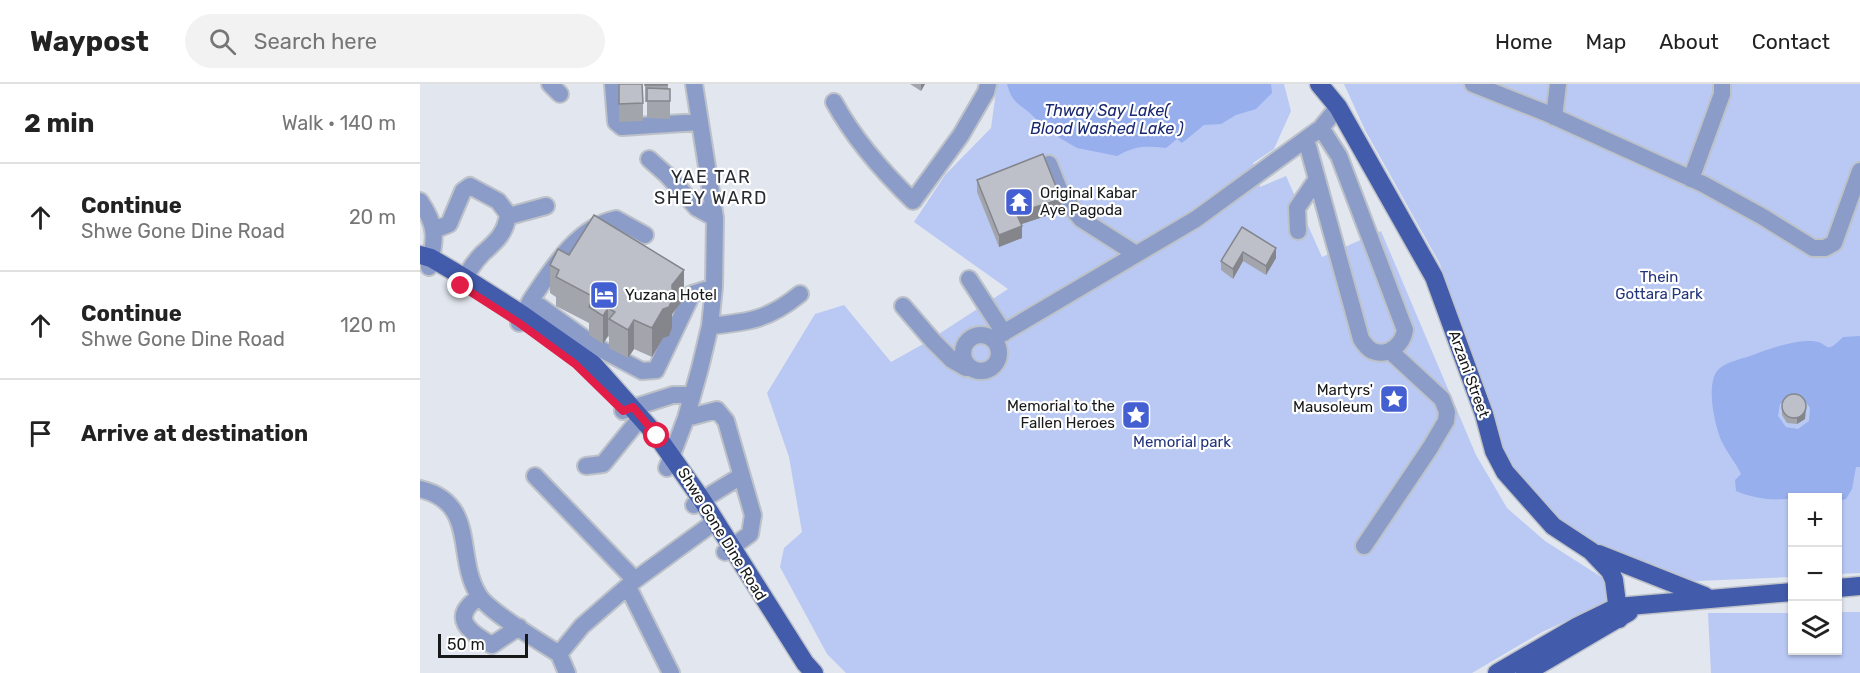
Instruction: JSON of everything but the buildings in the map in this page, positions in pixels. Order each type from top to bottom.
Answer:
[{"type":"main road","name":"Arzani Street","points":[[1319,84],[1338,107],[1434,277],[1485,414],[1494,451],[1505,472],[1553,525],[1591,551],[1610,571],[1614,580],[1618,613]]},
{"type":"main road","name":"Arzani Street","points":[[1331,84],[1338,107]]},
{"type":"main road","name":"Shwe Gone Dine Road","points":[[425,261],[525,313],[575,364],[633,415],[698,502],[728,550],[814,673]]},
{"type":"main road","name":"Shwe Gone Dine Road","points":[[728,550],[743,584],[787,654],[802,673]]},
{"type":"main road","points":[[1591,551],[1712,598]]},
{"type":"main road","points":[[1842,588],[1860,586]]},
{"type":"main road","points":[[1497,673],[1578,626],[1640,604],[1788,592]]},
{"type":"main road","points":[[1525,673],[1618,613]]},
{"type":"street","points":[[614,84],[616,122],[622,127],[699,122]]},
{"type":"street","points":[[669,462],[686,418],[710,326],[714,287],[715,218],[694,84]]},
{"type":"street","points":[[834,102],[851,129],[886,175],[913,201],[961,135],[986,92],[988,84]]},
{"type":"street","points":[[1473,84],[1554,117],[1691,179],[1763,217],[1813,248],[1825,248],[1834,243],[1860,171]]},
{"type":"street","points":[[1554,117],[1558,84]]},
{"type":"street","points":[[1691,179],[1722,94],[1722,84]]},
{"type":"street","points":[[969,279],[998,336],[996,344],[999,354],[995,365],[985,370],[969,366],[964,357],[963,351],[972,338],[983,335],[998,336],[1196,219],[1321,128],[1338,107]]},
{"type":"street","points":[[1306,139],[1361,339],[1368,349],[1376,352],[1390,351],[1400,342],[1405,330],[1338,156],[1321,128]]},
{"type":"street","points":[[649,159],[697,208],[715,218]]},
{"type":"street","points":[[1049,164],[1061,194],[1081,219],[1136,254]]},
{"type":"street","points":[[1298,231],[1297,208],[1317,179]]},
{"type":"street","points":[[434,230],[449,224],[463,190],[470,186],[498,201],[508,213],[513,215],[546,206]]},
{"type":"street","points":[[420,201],[431,217],[434,230],[425,261]]},
{"type":"street","points":[[463,282],[482,254],[494,246],[507,226],[508,213]]},
{"type":"street","points":[[645,235],[616,219],[606,221],[578,240],[555,264],[525,313],[642,370],[656,370]]},
{"type":"street","points":[[667,397],[656,370],[692,294],[714,287]]},
{"type":"street","points":[[710,326],[751,322],[775,311],[800,294]]},
{"type":"street","points":[[903,306],[952,360],[966,369],[969,366]]},
{"type":"street","points":[[1364,546],[1446,421],[1447,412],[1442,399],[1390,351]]},
{"type":"street","points":[[586,466],[603,464],[633,415],[667,397],[691,395]]},
{"type":"street","points":[[686,418],[717,410],[726,421],[753,515],[750,534],[728,550]]},
{"type":"street","points":[[535,476],[632,584],[672,673]]},
{"type":"street","points":[[698,502],[741,476]]},
{"type":"street","points":[[420,489],[430,491],[447,503],[459,516],[470,577],[478,597],[559,654],[567,673]]},
{"type":"street","points":[[559,654],[582,626],[632,584],[713,525]]},
{"type":"street","points":[[478,597],[468,604],[464,617],[468,629],[492,645],[519,627]]},
{"type":"green space","name":"Memorial park","points":[[997,84],[1284,84],[1291,111],[1274,149],[1253,163],[1260,187],[1286,176],[1322,257],[1381,231],[1476,455],[1507,508],[1545,541],[1606,580],[1607,603],[1542,632],[1472,673],[846,673],[827,654],[780,567],[784,548],[802,532],[789,457],[767,393],[815,314],[844,305],[891,362],[925,343],[1008,289],[914,222],[945,175],[991,128]]},
{"type":"green space","name":"Thein Gottara Park","points":[[1344,84],[1860,84],[1860,573],[1842,574],[1842,493],[1788,493],[1788,577],[1698,581],[1625,573],[1584,543],[1519,482],[1493,432],[1440,264],[1365,130]]},
{"type":"green space","points":[[1842,612],[1860,612],[1860,673],[1711,673],[1708,613],[1788,613],[1788,655],[1842,655]]},
{"type":"water","name":"Thway Say Lake( Blood Washed Lake )","points":[[1007,84],[1271,84],[1272,93],[1256,109],[1236,115],[1221,124],[1204,125],[1182,143],[1177,139],[1166,148],[1141,147],[1117,156],[1077,148],[1035,126],[1036,119],[1015,101]]},
{"type":"water","points":[[1860,336],[1860,467],[1856,467],[1852,489],[1846,499],[1842,500],[1842,493],[1788,493],[1788,499],[1766,499],[1736,491],[1735,480],[1741,474],[1722,442],[1712,404],[1715,374],[1726,364],[1781,346],[1812,341],[1829,347],[1843,337]],"holes":[[[1790,396],[1803,398],[1810,408],[1809,421],[1798,429],[1786,427],[1778,416],[1780,404]]]},
{"type":"place","name":"Original Kabar Aye Pagoda","points":[[1019,202]]},
{"type":"place","name":"Yuzana Hotel","points":[[604,295]]},
{"type":"place","name":"Martyrs' Mausoleum","points":[[1394,399]]},
{"type":"place","name":"Memorial to the Fallen Heroes","points":[[1136,415]]},
{"type":"district","name":"YAE TAR SHEY WARD","points":[[711,187]]},
{"type":"route","points":[[461,286],[519,323],[575,364],[623,411],[633,407],[657,436]]}]
